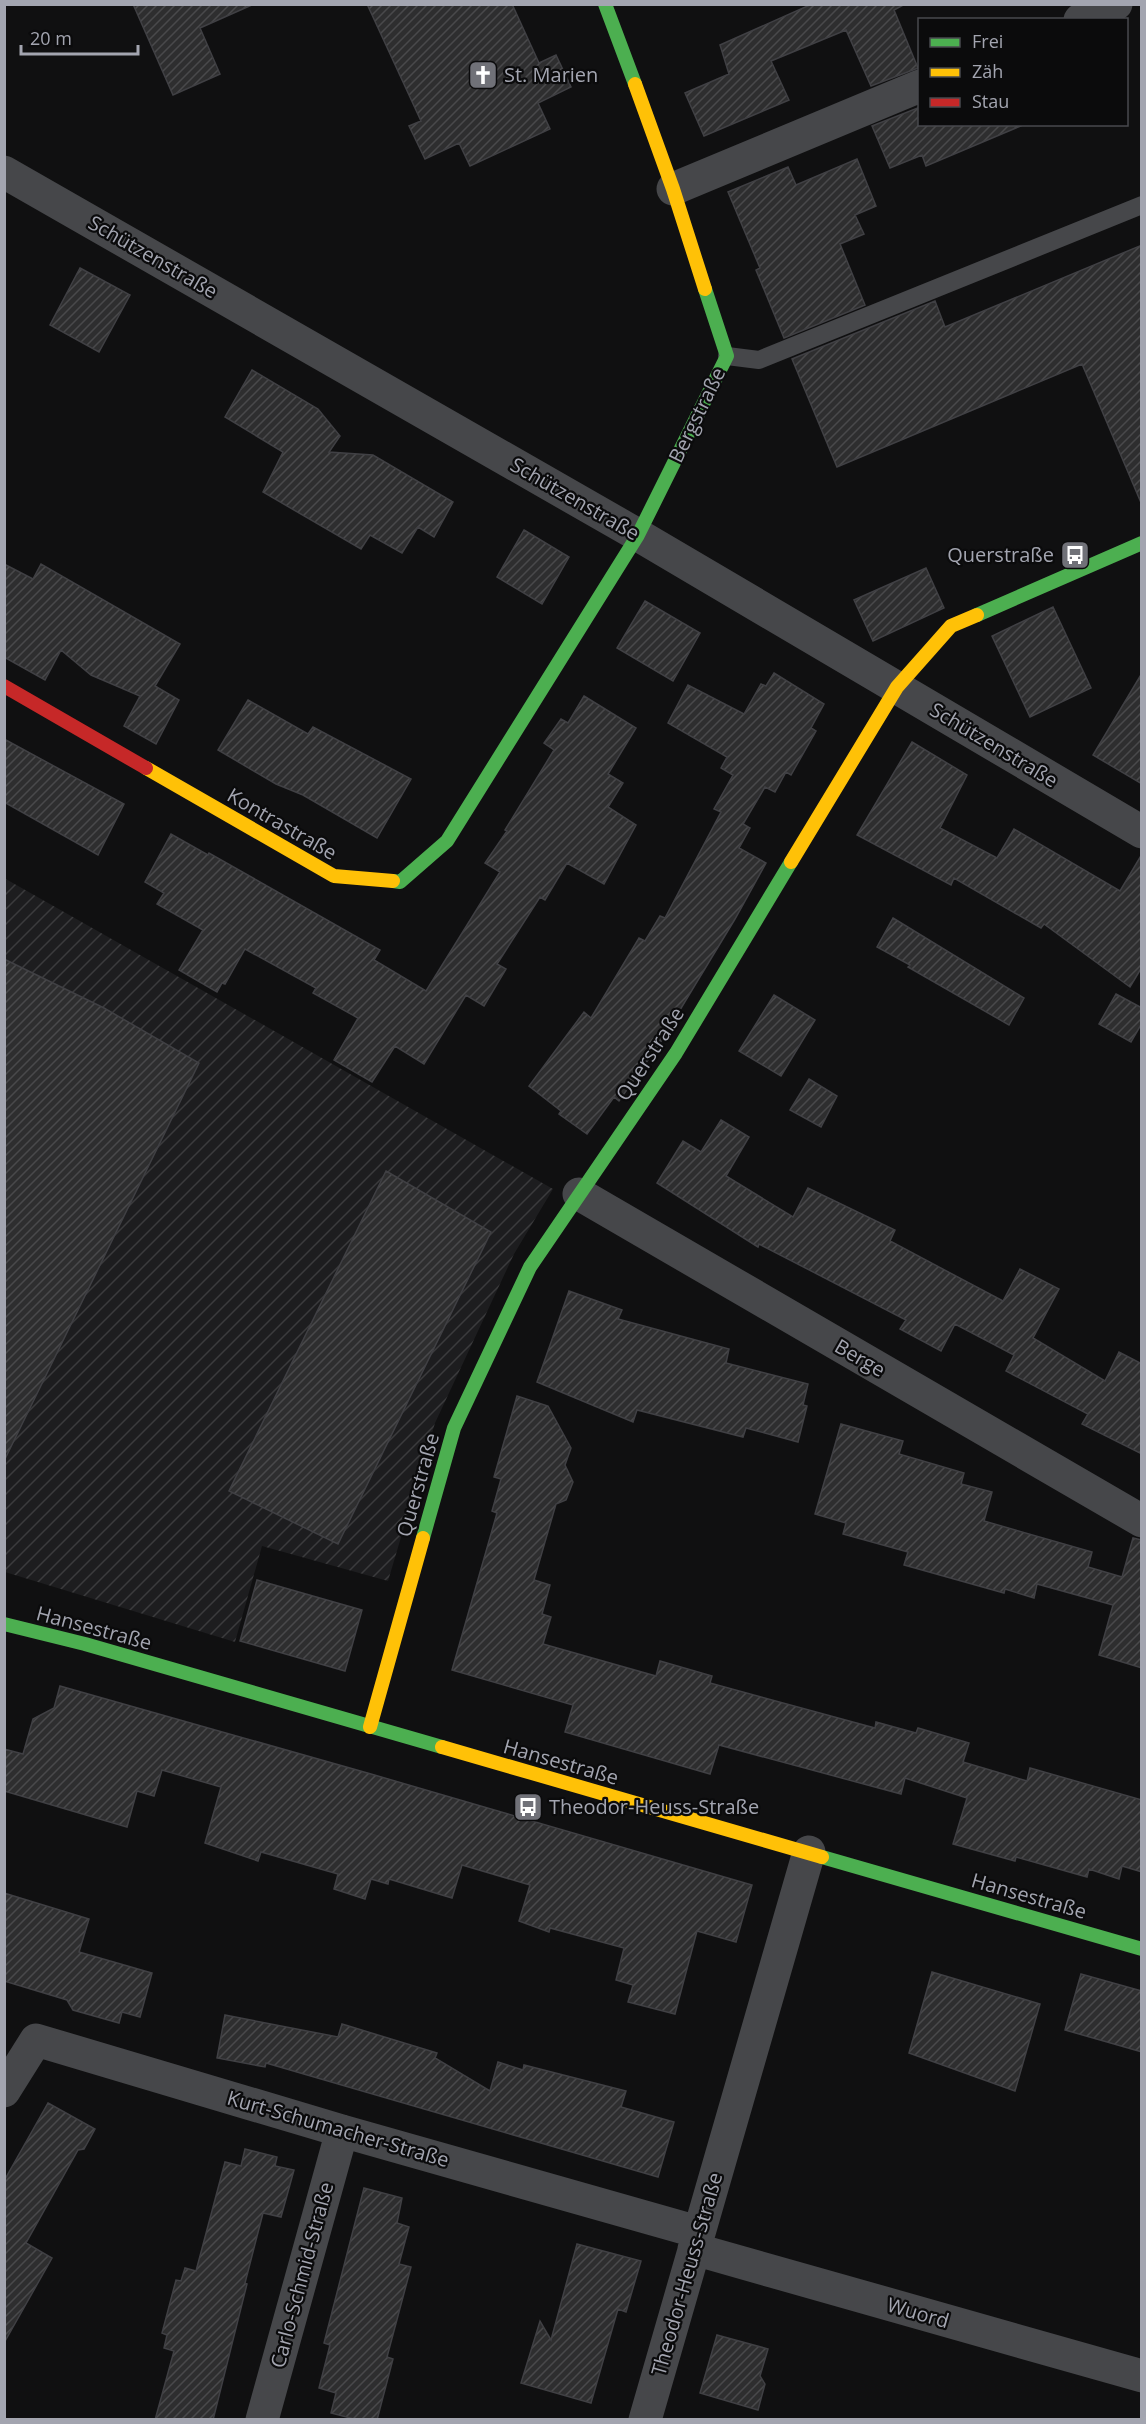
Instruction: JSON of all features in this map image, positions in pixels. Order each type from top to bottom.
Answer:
[{"type":"street","name":"Bergstraße","points":[[605,4],[673,189],[727,356],[638,535]]},
{"type":"street","points":[[1084,18],[1116,4]]},
{"type":"street","points":[[673,189],[918,87]]},
{"type":"street","name":"Schützenstraße","points":[[4,172],[638,535],[1142,832]]},
{"type":"street","name":"Kontrastraße","points":[[4,686],[334,876],[400,882],[447,841],[638,535]]},
{"type":"street","name":"Querstraße","points":[[370,1727],[454,1428],[530,1267],[676,1053],[897,687],[951,626],[1142,543]]},
{"type":"street","name":"Berge","points":[[579,1194],[1142,1521]]},
{"type":"street","name":"Hansestraße","points":[[4,1624],[85,1644],[1142,1949]]},
{"type":"street","name":"Theodor-Heuss-Straße","points":[[645,2420],[808,1852]]},
{"type":"street","name":"Kurt-Schumacher-Straße","points":[[4,2091],[36,2040],[342,2131],[696,2241]]},
{"type":"street","name":"Carlo-Schmid-Straße","points":[[262,2420],[342,2131]]},
{"type":"street","name":"Wuord","points":[[696,2241],[1142,2376]]},
{"type":"lane","points":[[727,356],[759,360],[1142,205]]},
{"type":"shaded area","points":[[4,878],[553,1189],[514,1254],[435,1423],[388,1581],[262,1546],[235,1642],[5,1572]]},
{"type":"building","points":[[133,4],[254,4],[200,28],[220,74],[173,95]]},
{"type":"building","name":"St. Marien","points":[[367,4],[512,4],[539,63],[556,55],[571,87],[538,103],[550,129],[470,166],[459,143],[425,159],[409,126],[421,121]]},
{"type":"building","points":[[812,4],[905,4],[894,10],[918,68],[871,86],[846,30],[771,61],[789,100],[704,136],[685,93],[729,74],[720,45]]},
{"type":"building","points":[[918,108],[918,126],[1021,126],[926,166],[922,155],[890,168],[872,126]]},
{"type":"building","points":[[857,159],[876,206],[855,215],[864,234],[840,244],[865,305],[784,338],[756,270],[760,268],[728,192],[788,167],[796,185]]},
{"type":"building","points":[[1142,245],[1142,505],[1082,364],[837,467],[792,359],[935,301],[945,327]]},
{"type":"building","points":[[80,268],[130,295],[99,352],[50,325]]},
{"type":"building","points":[[252,370],[318,409],[340,436],[329,452],[373,455],[453,502],[434,537],[418,527],[402,553],[370,535],[361,549],[263,492],[283,452],[225,417]]},
{"type":"building","points":[[524,530],[569,557],[542,604],[497,577]]},
{"type":"building","points":[[4,564],[33,579],[41,564],[180,644],[155,686],[179,700],[156,744],[124,726],[140,696],[91,675],[61,650],[45,680],[4,657]]},
{"type":"building","points":[[926,568],[944,608],[873,641],[854,600]]},
{"type":"building","points":[[645,601],[700,633],[673,681],[617,648]]},
{"type":"building","points":[[1053,607],[1091,688],[1030,717],[992,636]]},
{"type":"building","points":[[774,673],[824,704],[811,728],[816,731],[791,775],[786,772],[775,792],[765,787],[743,824],[750,828],[739,848],[766,863],[660,1043],[619,1101],[614,1097],[587,1134],[559,1114],[561,1111],[529,1086],[584,1012],[591,1018],[639,938],[645,941],[660,916],[665,918],[721,812],[714,809],[733,775],[721,768],[727,757],[668,723],[688,685],[744,714],[761,684],[766,686]]},
{"type":"building","points":[[1142,673],[1142,784],[1093,755]]},
{"type":"building","points":[[584,696],[636,728],[608,774],[623,783],[608,807],[636,825],[604,884],[567,863],[545,900],[540,897],[497,964],[506,969],[484,1006],[466,995],[424,1064],[395,1046],[372,1082],[334,1060],[358,1018],[313,993],[316,988],[245,949],[225,984],[222,983],[217,992],[179,970],[203,930],[157,904],[164,893],[145,882],[171,834],[208,855],[209,853],[380,950],[374,960],[426,991],[500,872],[485,863],[507,831],[505,830],[554,750],[544,743],[561,719],[568,723]]},
{"type":"building","points":[[248,700],[308,734],[313,727],[411,779],[377,838],[218,750]]},
{"type":"building","points":[[4,739],[124,804],[98,855],[4,802]]},
{"type":"building","points":[[912,742],[967,775],[940,828],[997,858],[1014,829],[1120,891],[1142,854],[1142,967],[1130,987],[1044,924],[1041,928],[954,878],[951,885],[857,835]]},
{"type":"building","points":[[893,918],[1024,998],[1009,1025],[877,947]]},
{"type":"building","points":[[4,959],[104,1008],[199,1063],[4,1461]]},
{"type":"building","points":[[1116,994],[1142,1008],[1142,1023],[1131,1042],[1099,1024]]},
{"type":"building","points":[[774,995],[815,1020],[781,1076],[739,1051]]},
{"type":"building","points":[[809,1079],[837,1096],[821,1127],[790,1110]]},
{"type":"building","points":[[721,1120],[749,1137],[726,1176],[793,1217],[808,1188],[895,1230],[890,1241],[1003,1301],[1020,1269],[1059,1289],[1033,1338],[1105,1381],[1119,1352],[1142,1364],[1142,1454],[1082,1424],[1088,1414],[1006,1371],[1014,1355],[955,1324],[941,1351],[900,1329],[906,1320],[759,1244],[758,1247],[657,1183],[683,1141],[701,1152]]},
{"type":"building","points":[[386,1171],[491,1232],[338,1544],[229,1491]]},
{"type":"building","points":[[569,1291],[622,1310],[618,1319],[729,1349],[726,1363],[808,1384],[803,1405],[807,1406],[798,1442],[746,1428],[743,1437],[637,1410],[633,1422],[537,1382]]},
{"type":"building","points":[[517,1396],[548,1406],[571,1448],[565,1465],[573,1482],[566,1500],[556,1504],[534,1580],[550,1585],[542,1614],[551,1617],[543,1644],[656,1676],[660,1661],[712,1676],[710,1683],[875,1728],[876,1722],[916,1733],[918,1728],[969,1743],[963,1762],[1027,1781],[1030,1768],[1142,1800],[1142,1872],[1122,1866],[1119,1879],[1089,1869],[1087,1877],[1016,1857],[1015,1861],[953,1844],[967,1798],[905,1778],[901,1794],[719,1745],[710,1774],[565,1732],[573,1705],[452,1670],[497,1513],[492,1511],[501,1479],[494,1477]]},
{"type":"building","points":[[841,1424],[903,1441],[899,1454],[964,1473],[961,1484],[992,1492],[984,1521],[1092,1552],[1088,1567],[1122,1577],[1133,1538],[1142,1540],[1142,1668],[1099,1655],[1113,1605],[1037,1584],[1034,1598],[1005,1589],[1004,1593],[904,1565],[908,1552],[843,1534],[846,1523],[815,1514]]},
{"type":"building","points":[[257,1580],[362,1610],[345,1671],[240,1641]]},
{"type":"building","points":[[60,1686],[752,1885],[736,1942],[697,1931],[675,2014],[628,2002],[633,1985],[616,1980],[624,1948],[550,1928],[549,1932],[519,1921],[530,1885],[462,1865],[452,1898],[389,1879],[388,1884],[371,1879],[365,1899],[334,1889],[338,1874],[261,1852],[258,1861],[205,1843],[221,1787],[162,1770],[154,1796],[137,1791],[127,1827],[4,1791],[4,1749],[23,1754],[33,1719],[54,1708]]},
{"type":"building","points":[[4,1893],[89,1919],[79,1952],[152,1973],[140,2017],[122,2012],[119,2023],[73,2010],[67,2000],[4,1981]]},
{"type":"building","points":[[932,1972],[1040,2004],[1015,2091],[909,2053]]},
{"type":"building","points":[[1081,1974],[1142,1991],[1142,2052],[1065,2030]]},
{"type":"building","points":[[225,2015],[338,2037],[342,2024],[437,2053],[435,2058],[490,2091],[498,2062],[523,2070],[524,2065],[626,2091],[621,2107],[674,2122],[658,2177],[266,2063],[265,2067],[217,2058]]},
{"type":"building","points":[[48,2103],[95,2129],[84,2149],[78,2150],[26,2243],[52,2258],[4,2343],[4,2181]]},
{"type":"building","points":[[245,2149],[277,2157],[275,2166],[294,2170],[281,2217],[263,2213],[213,2420],[155,2420],[174,2351],[164,2348],[167,2335],[162,2333],[176,2280],[181,2281],[185,2268],[196,2271],[225,2162],[241,2166]]},
{"type":"building","points":[[364,2188],[402,2198],[397,2223],[409,2227],[399,2264],[411,2267],[387,2357],[393,2359],[377,2420],[358,2420],[331,2413],[336,2393],[319,2388],[330,2345],[324,2343]]},
{"type":"building","points":[[577,2244],[641,2261],[626,2312],[618,2309],[591,2403],[521,2383],[540,2321],[551,2340]]},
{"type":"building","points":[[717,2335],[768,2349],[760,2376],[765,2384],[758,2410],[700,2393]]},
{"type":"traffic: fast","points":[[605,4],[635,84]]},
{"type":"traffic: fast","points":[[393,881],[400,882],[447,841],[638,535],[727,356],[705,289]]},
{"type":"traffic: fast","points":[[977,615],[1142,543]]},
{"type":"traffic: fast","points":[[423,1538],[454,1428],[530,1267],[676,1053],[791,862]]},
{"type":"traffic: fast","points":[[4,1624],[85,1644],[442,1747]]},
{"type":"traffic: fast","points":[[822,1857],[1142,1949]]},
{"type":"traffic: slow","points":[[635,84],[673,189],[705,289]]},
{"type":"traffic: slow","points":[[791,862],[897,687],[951,626],[977,615]]},
{"type":"traffic: slow","points":[[146,768],[334,876],[393,881]]},
{"type":"traffic: slow","points":[[370,1727],[423,1538]]},
{"type":"traffic: slow","points":[[442,1747],[822,1857]]},
{"type":"traffic: jam","points":[[4,686],[146,768]]},
{"type":"place","name":"St. Marien","points":[[483,75]]},
{"type":"place","name":"Querstraße","points":[[1075,555]]},
{"type":"place","name":"Theodor-Heuss-Straße","points":[[528,1807]]}]
